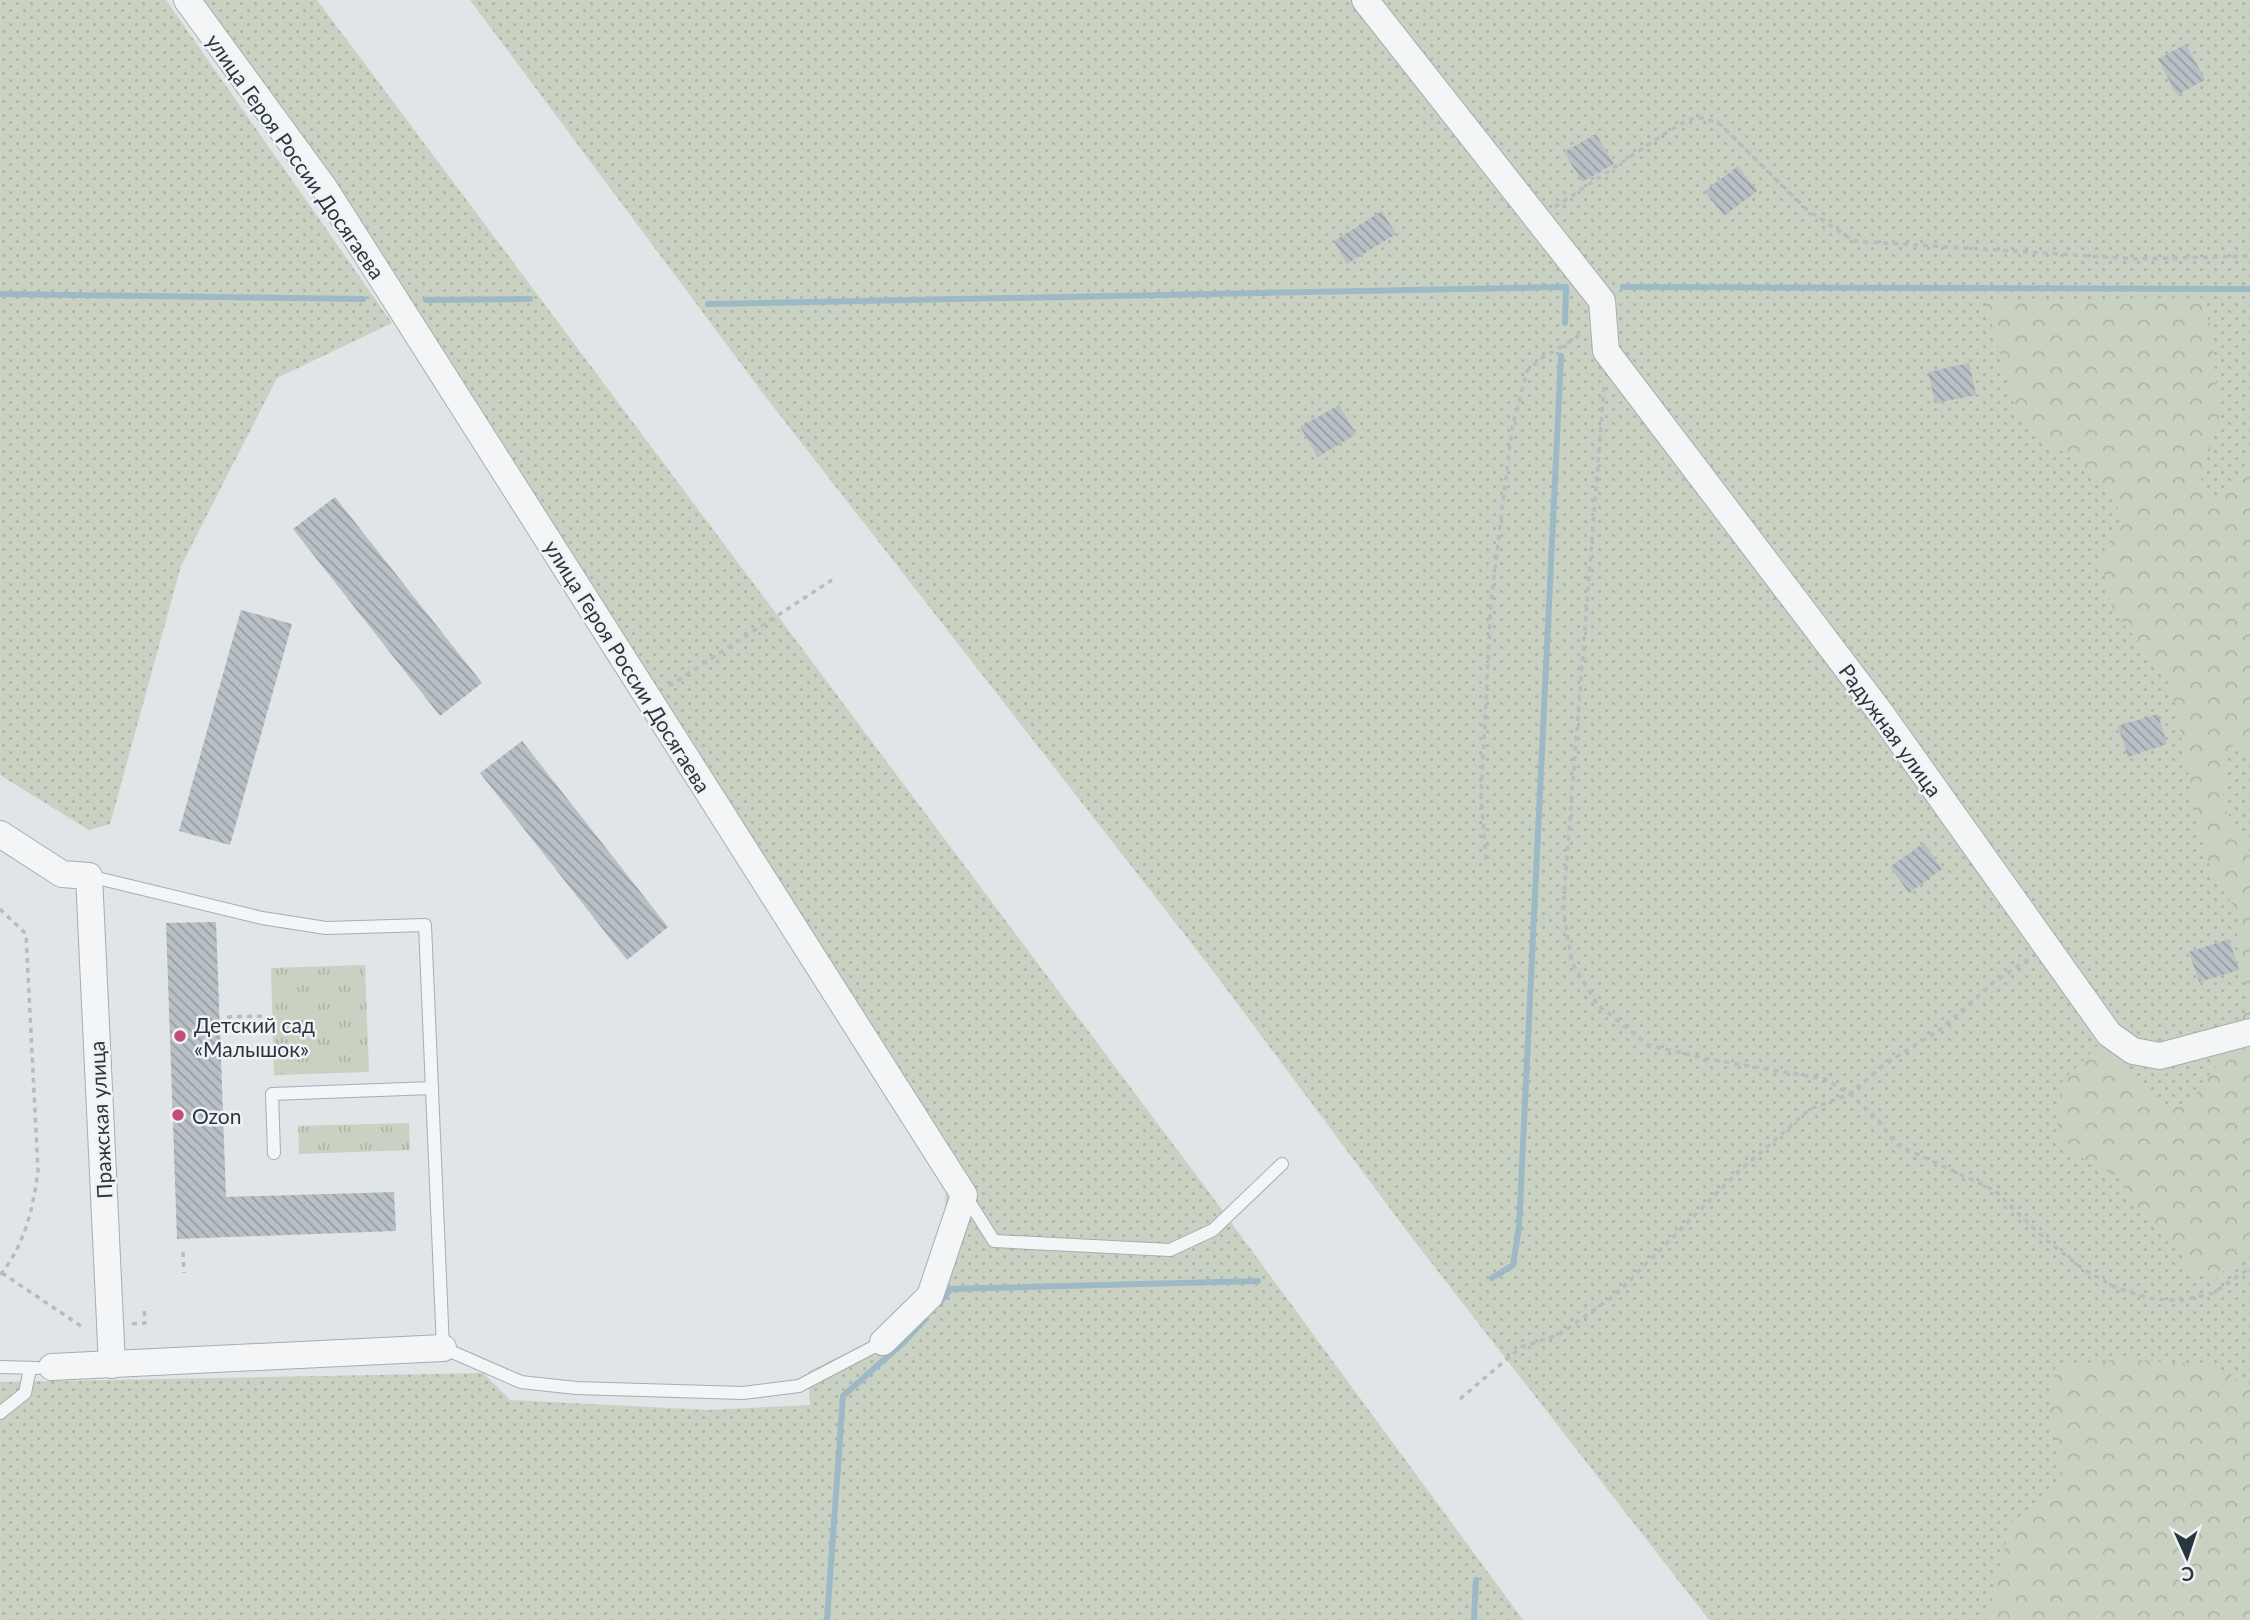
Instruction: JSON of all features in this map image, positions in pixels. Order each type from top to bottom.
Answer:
[{"type":"street","name":"улица Героя России Досягаева","points":[[187,0],[325,190],[964,1195]]},
{"type":"street","points":[[1365,0],[1602,301],[1606,351]]},
{"type":"street","name":"Радужная улица","points":[[1606,351],[1880,712],[2109,1034],[2133,1051],[2160,1056],[2250,1032]]},
{"type":"street","points":[[0,834],[62,874],[89,876]]},
{"type":"street","name":"Пражская улица","points":[[89,876],[112,1365]]},
{"type":"street","points":[[883,1342],[930,1296],[964,1195]]},
{"type":"street","points":[[41,1368],[443,1348]]},
{"type":"lane","points":[[89,876],[262,918],[326,928],[425,925],[443,1348],[521,1382],[576,1388],[743,1393],[799,1386],[883,1342]]},
{"type":"lane","points":[[274,1153],[272,1094],[432,1088]]},
{"type":"lane","points":[[964,1195],[994,1241],[1170,1250],[1213,1230],[1282,1164]]},
{"type":"lane","points":[[0,1367],[41,1368]]},
{"type":"lane","points":[[0,1413],[25,1393],[41,1368]]},
{"type":"path","points":[[1538,219],[1670,130],[1690,119],[1705,117],[1721,125],[1807,209],[1854,241],[2138,259],[2250,256]]},
{"type":"path","points":[[1486,859],[1481,797],[1491,602],[1512,428],[1527,371],[1542,358],[1576,338],[1602,301]]},
{"type":"path","points":[[1606,351],[1563,908],[1572,963],[1597,1004],[1648,1045],[1708,1059],[1825,1079],[1850,1094],[1878,1119],[1896,1144],[1994,1190],[2045,1239],[2083,1269],[2115,1287],[2148,1298],[2179,1301],[2213,1293],[2250,1268]]},
{"type":"path","points":[[649,699],[831,580]]},
{"type":"path","points":[[0,909],[26,934],[38,1171],[33,1205],[19,1249],[1,1274],[81,1326]]},
{"type":"path","points":[[1460,1399],[1521,1347],[1558,1335],[1614,1296],[1736,1174],[1810,1109],[1850,1094],[1885,1064],[1941,1029],[1994,982],[2047,947]]},
{"type":"path","points":[[227,1017],[266,1016]]},
{"type":"path","points":[[183,1252],[184,1273]]},
{"type":"green space","points":[[0,0],[166,0],[392,323],[277,378],[181,566],[110,824],[89,830],[0,775]]},
{"type":"green space","points":[[185,0],[317,0],[1208,1191],[1523,1620],[0,1620],[0,1382],[483,1373],[510,1400],[708,1410],[810,1405],[808,1372],[883,1335],[930,1274],[944,1231],[946,1186],[963,1178]]},
{"type":"green space","points":[[470,0],[2250,0],[2250,1620],[1709,1620],[1412,1238],[1213,971],[765,396]]},
{"type":"green space","points":[[2203,298],[2212,334],[2219,419],[2201,479],[2213,497],[2232,486],[2250,457],[2250,754],[2234,743],[2224,762],[2223,805],[2250,852],[2250,1009],[2237,943],[2238,913],[2211,871],[2198,822],[2170,679],[2113,611],[2100,557],[2124,522],[2115,502],[2069,456],[2019,421],[1985,300]]},
{"type":"green space","points":[[365,965],[369,1072],[274,1075],[271,968]]},
{"type":"green space","points":[[2250,1009],[2250,1245],[2215,1279],[2185,1272],[2182,1254],[2133,1204],[2118,1177],[2055,1144],[2062,1082],[2097,1046],[2170,1108],[2191,1100],[2216,1066],[2233,1026]]},
{"type":"green space","points":[[409,1123],[410,1150],[299,1154],[298,1126]]},
{"type":"green space","points":[[2120,1359],[2212,1365],[2250,1387],[2250,1620],[1991,1620],[1989,1606],[2011,1523],[2064,1483],[2050,1412],[2055,1368]]},
{"type":"building","points":[[2186,44],[2205,80],[2177,95],[2158,59]]},
{"type":"building","points":[[1596,134],[1614,164],[1582,182],[1564,152]]},
{"type":"building","points":[[1738,166],[1757,191],[1724,216],[1705,191]]},
{"type":"building","points":[[1382,211],[1396,234],[1347,264],[1334,241]]},
{"type":"building","points":[[1969,363],[1976,395],[1935,403],[1928,372]]},
{"type":"building","points":[[1339,405],[1356,434],[1318,457],[1300,427]]},
{"type":"building","points":[[335,497],[482,683],[440,716],[293,529]]},
{"type":"building","points":[[241,610],[292,624],[230,845],[179,831]]},
{"type":"building","points":[[2158,714],[2167,744],[2128,757],[2118,726]]},
{"type":"building","points":[[522,741],[668,927],[627,960],[480,773]]},
{"type":"building","points":[[1924,843],[1942,869],[1909,893],[1890,867]]},
{"type":"building","points":[[216,922],[226,1197],[394,1192],[396,1231],[177,1239],[166,923]]},
{"type":"building","points":[[2229,939],[2239,970],[2199,982],[2189,952]]},
{"type":"waterway","points":[[708,304],[1566,287],[1565,323]]},
{"type":"waterway","points":[[1623,287],[2250,289]]},
{"type":"waterway","points":[[0,294],[363,299]]},
{"type":"waterway","points":[[426,300],[530,299]]},
{"type":"waterway","points":[[1492,1278],[1513,1265],[1519,1227],[1561,356]]},
{"type":"waterway","points":[[939,1303],[951,1289],[1258,1281]]},
{"type":"waterway","points":[[827,1620],[843,1396],[904,1342],[925,1319]]},
{"type":"waterway","points":[[1474,1620],[1476,1580]]},
{"type":"place","name":"Детский сад «Малышок»","points":[[180,1036]]},
{"type":"place","name":"Ozon","points":[[178,1115]]}]
